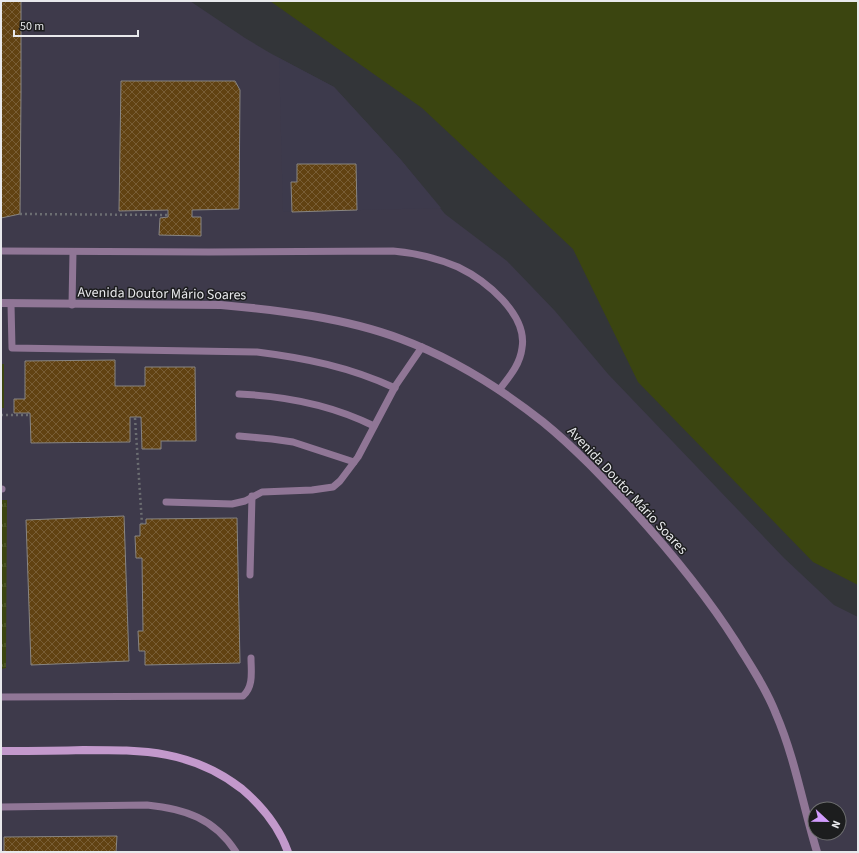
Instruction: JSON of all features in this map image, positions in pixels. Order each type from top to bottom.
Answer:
[{"type":"main road","points":[[1,751],[123,750],[154,752],[191,761],[211,769],[251,796],[268,815],[288,852]]},
{"type":"street","name":"Avenida Doutor Mário Soares","points":[[1,304],[194,305],[253,308],[294,314],[368,328],[422,347],[454,363],[499,390],[544,422],[589,463],[671,553],[722,619],[753,669],[777,714],[801,791],[817,852]]},
{"type":"lane","points":[[1,252],[393,251],[410,252],[443,261],[458,267],[499,296],[510,308],[520,327],[523,347],[520,357],[516,366],[499,390]]},
{"type":"lane","points":[[72,305],[73,252]]},
{"type":"lane","points":[[11,304],[12,348],[257,352],[294,357],[328,364],[376,379],[394,388]]},
{"type":"lane","points":[[166,502],[232,504],[245,501],[262,492],[312,490],[332,487],[340,481],[354,462],[394,388],[422,347]]},
{"type":"lane","points":[[239,394],[271,396],[309,403],[351,415],[374,426]]},
{"type":"lane","points":[[239,436],[293,442],[354,462]]},
{"type":"lane","points":[[250,576],[252,496]]},
{"type":"lane","points":[[1,697],[244,696],[249,691],[251,683],[250,658]]},
{"type":"lane","points":[[1,807],[147,805],[170,808],[199,818],[212,825],[236,852]]},
{"type":"path","points":[[20,214],[168,215]]},
{"type":"path","points":[[1,415],[30,415]]},
{"type":"path","points":[[135,418],[142,524]]},
{"type":"shaded area","points":[[1,1],[190,1],[270,53],[334,87],[401,160],[445,214],[507,261],[555,311],[608,374],[784,558],[834,605],[858,617],[858,852],[1,852]]},
{"type":"shaded area","points":[[279,58],[334,87],[401,160],[441,208],[283,212]]},
{"type":"green space","points":[[270,1],[858,1],[858,585],[813,562],[638,382],[573,249],[422,108]]},
{"type":"green space","points":[[1,364],[4,364],[4,408],[1,408]]},
{"type":"green space","points":[[1,500],[7,500],[6,668],[1,669]]},
{"type":"building","points":[[1,1],[21,1],[21,94],[20,214],[1,218]]},
{"type":"building","points":[[121,81],[235,81],[240,90],[239,209],[192,210],[192,217],[201,217],[201,236],[159,235],[160,218],[168,217],[168,210],[119,211]]},
{"type":"building","points":[[297,164],[356,164],[357,210],[292,212],[291,182],[297,182]]},
{"type":"building","points":[[115,360],[115,386],[145,386],[145,367],[195,367],[196,441],[161,441],[161,449],[142,449],[141,417],[130,417],[130,442],[31,443],[30,413],[14,413],[14,399],[25,399],[25,361]]},
{"type":"building","points":[[124,516],[129,661],[31,665],[26,520]]},
{"type":"building","points":[[237,518],[240,663],[145,665],[145,651],[139,651],[138,631],[143,631],[142,558],[136,558],[135,536],[140,536],[140,524],[146,524],[146,519]]},
{"type":"building","points":[[117,836],[116,852],[4,852],[4,837]]}]
